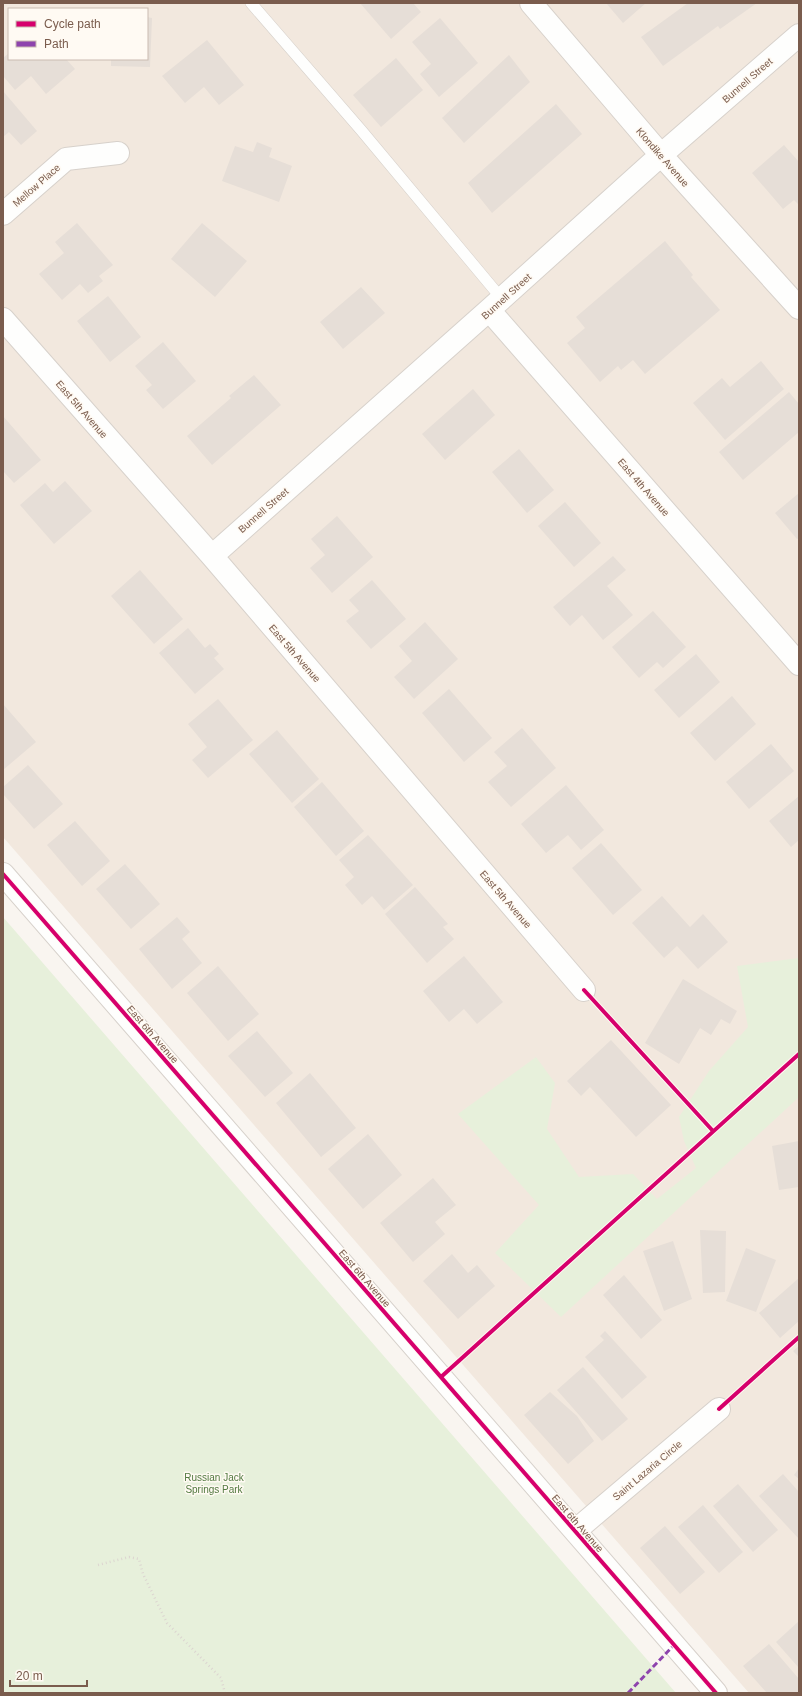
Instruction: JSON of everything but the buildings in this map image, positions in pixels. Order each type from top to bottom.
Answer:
[{"type":"street","name":"Klondike Avenue","points":[[531,3],[661,155],[795,297]]},
{"type":"street","name":"Bunnell Street","points":[[212,556],[496,304],[661,155],[799,35]]},
{"type":"street","name":"Mellow Place","points":[[3,214],[66,159],[118,153]]},
{"type":"street","name":"East 4th Avenue","points":[[496,304],[799,664]]},
{"type":"street","name":"East 5th Avenue","points":[[3,319],[212,556],[584,990]]},
{"type":"street","name":"East 6th Avenue","points":[[3,874],[716,1693]]},
{"type":"street","name":"Saint Lazaria Circle","points":[[575,1531],[720,1409]]},
{"type":"lane","points":[[250,3],[361,130],[496,304]]},
{"type":"path","points":[[98,1565],[129,1557],[139,1559],[143,1574],[167,1623],[221,1678],[225,1693]]},
{"type":"shaded area","points":[[3,3],[799,3],[799,1693],[749,1693],[3,837]]},
{"type":"green space","name":"Russian Jack Springs Park","points":[[3,917],[676,1693],[3,1693]]},
{"type":"green space","points":[[799,958],[799,1097],[561,1317],[495,1253],[539,1205],[458,1114],[536,1057],[555,1083],[547,1129],[579,1177],[633,1174],[657,1199],[696,1168],[684,1141],[679,1117],[709,1071],[748,1027],[737,966]]},
{"type":"marked path","points":[[628,1693],[674,1645]]},
{"type":"cycle path","points":[[3,874],[716,1693]]},
{"type":"cycle path","points":[[584,990],[713,1131]]},
{"type":"cycle path","points":[[441,1377],[799,1054]]},
{"type":"cycle path","points":[[719,1409],[799,1337]]}]
